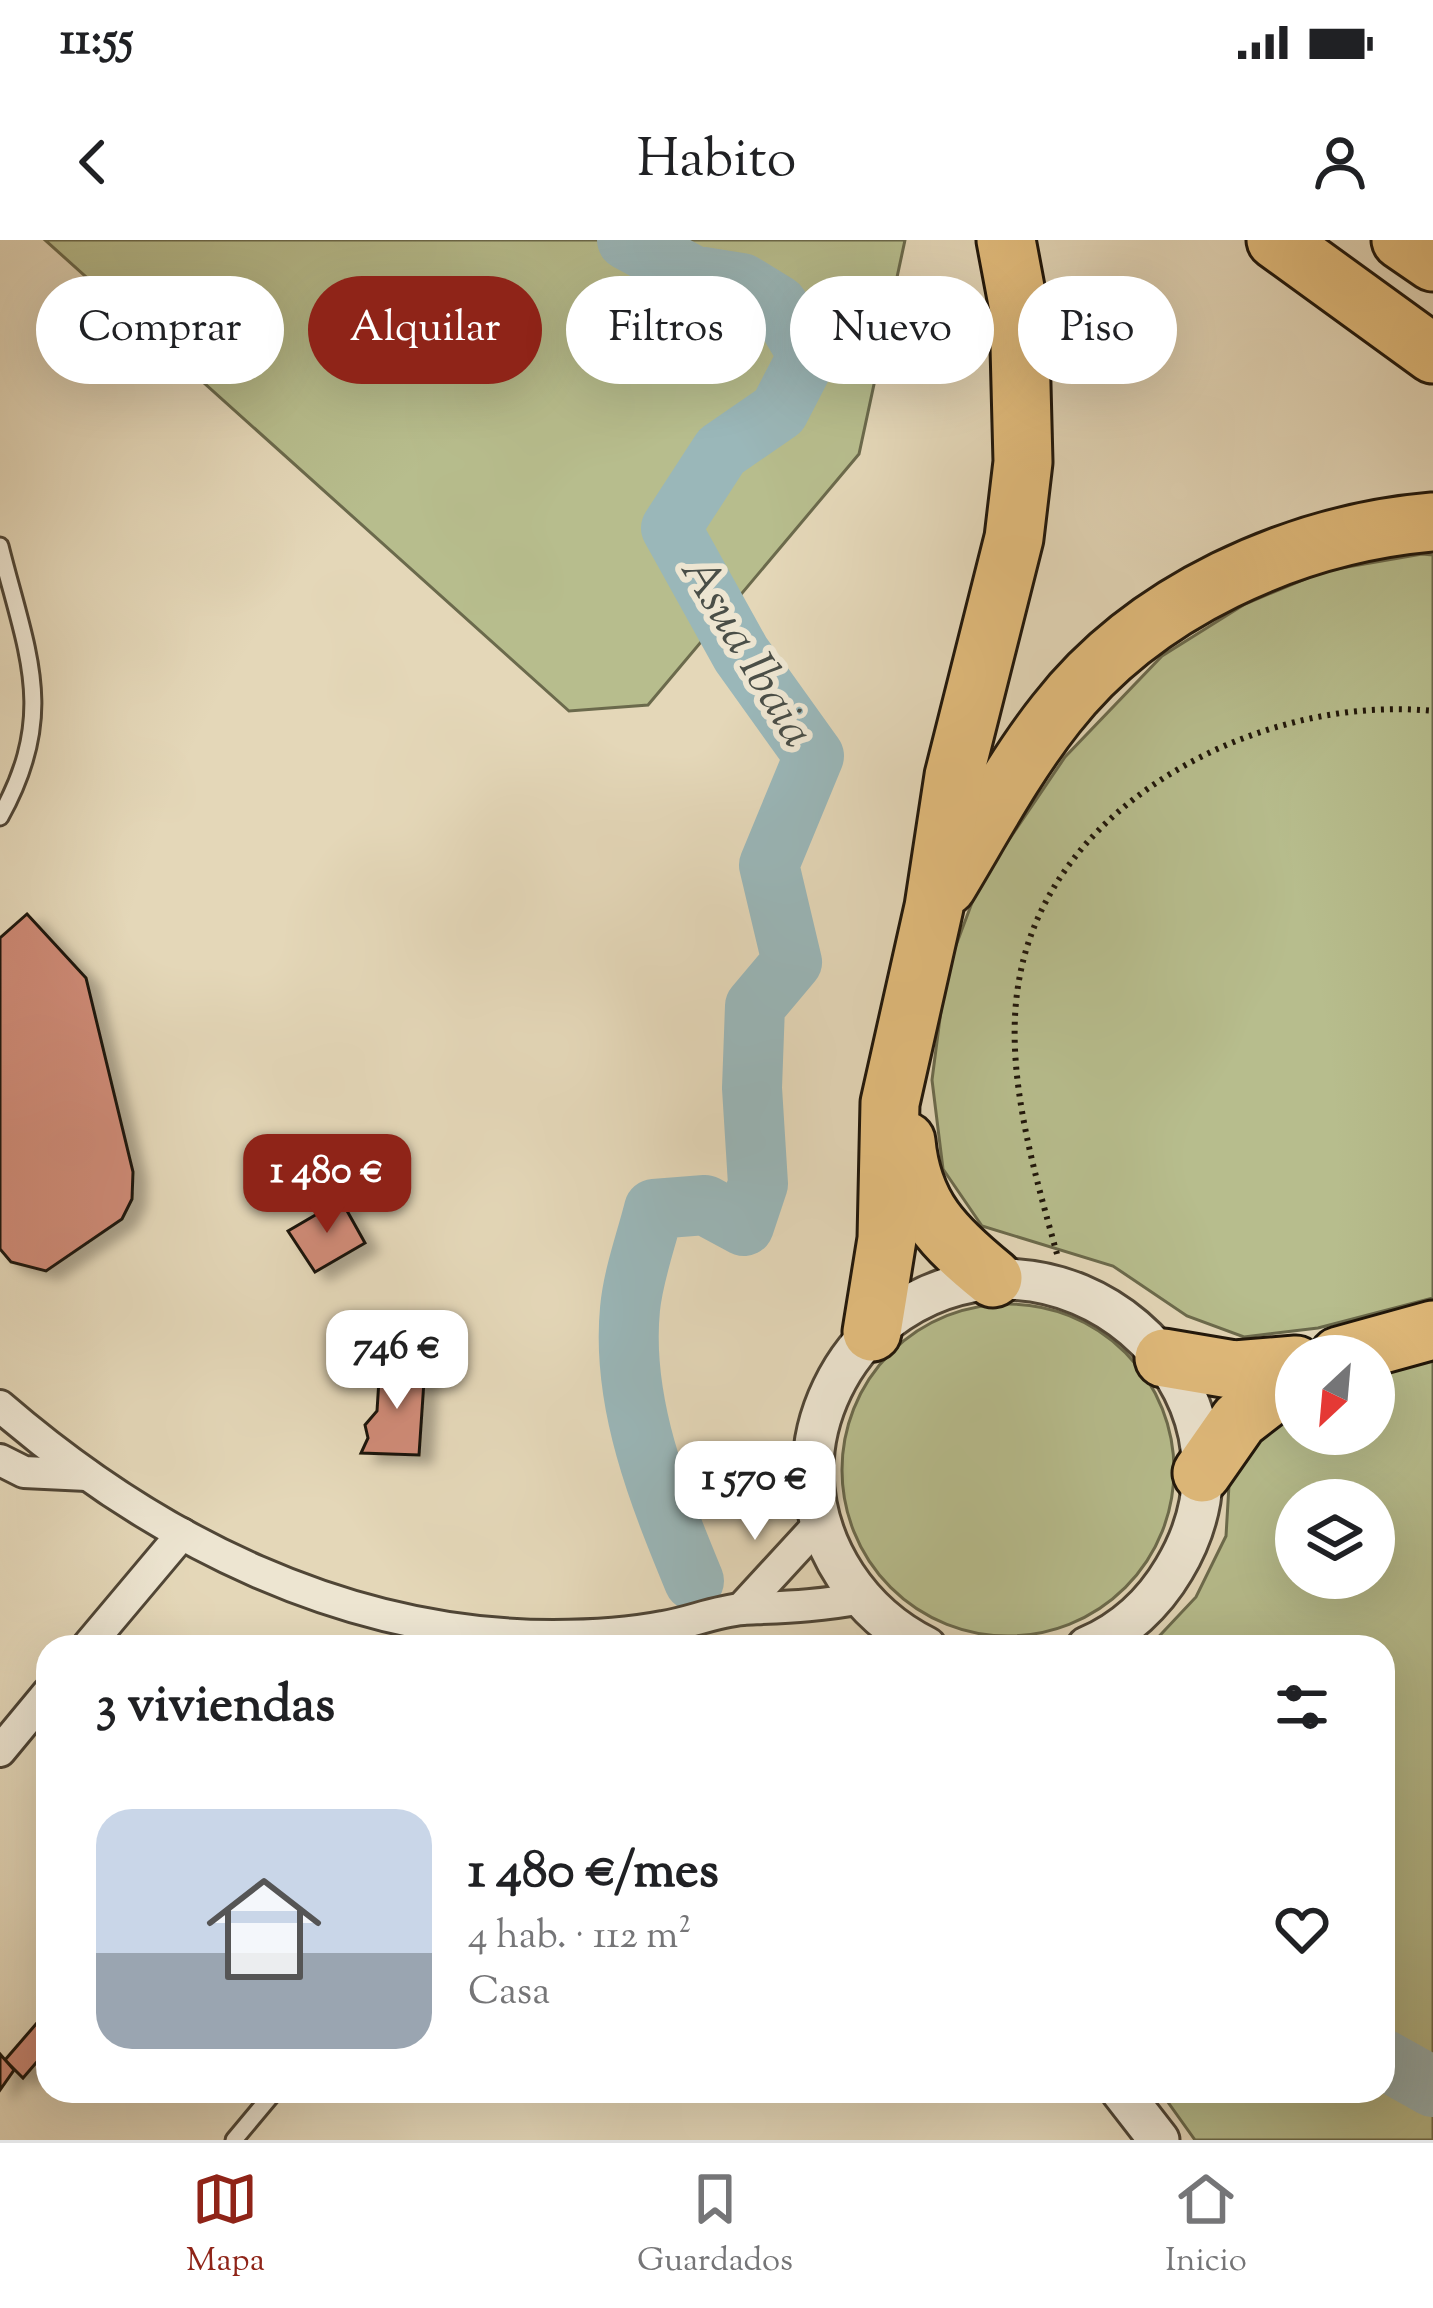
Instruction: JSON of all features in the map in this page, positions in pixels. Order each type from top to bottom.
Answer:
[{"type":"highway","points":[[872,1332],[887,1239],[890,1103],[934,908],[954,776],[1014,538],[1023,462],[1019,309],[1006,240]]},
{"type":"highway","points":[[1276,240],[1433,354]]},
{"type":"highway","points":[[1401,240],[1433,262]]},
{"type":"highway","points":[[934,908],[1058,711],[1136,636],[1238,575],[1316,543],[1384,526],[1433,522]]},
{"type":"highway","points":[[910,1011],[906,1138],[913,1189],[945,1239],[993,1278]]},
{"type":"highway","points":[[1395,1341],[1433,1330]]},
{"type":"highway","points":[[1164,1358],[1234,1370],[1275,1366]]},
{"type":"highway","points":[[1202,1473],[1240,1420],[1275,1392]]},
{"type":"street","points":[[909,1635],[861,1598],[836,1563],[820,1522],[813,1472],[820,1420],[840,1372],[872,1332],[908,1304],[949,1286],[993,1278],[1066,1287],[1104,1303],[1137,1328],[1164,1358],[1185,1394],[1202,1473],[1190,1534],[1162,1588],[1135,1618],[1107,1635]]},
{"type":"street","points":[[0,1406],[86,1475],[182,1534],[329,1600],[433,1630],[534,1635]]},
{"type":"street","points":[[0,1460],[23,1472],[86,1475]]},
{"type":"street","points":[[741,1609],[820,1522]]},
{"type":"street","points":[[97,1635],[182,1534]]},
{"type":"street","points":[[567,1635],[660,1628],[741,1609],[784,1611],[861,1598]]},
{"type":"street","points":[[0,1751],[36,1708]]},
{"type":"lane","points":[[0,546],[34,679],[34,731],[22,776],[0,817]]},
{"type":"lane","points":[[234,2140],[265,2103]]},
{"type":"path","points":[[1066,1287],[1022,1105],[1016,1038],[1020,974],[1037,925],[1064,876],[1137,795],[1202,757],[1264,730],[1338,712],[1433,711]]},
{"type":"green space","points":[[45,240],[905,240],[897,276],[790,276],[790,384],[874,384],[859,454],[648,705],[569,711],[205,384],[284,384],[284,276],[85,276]]},
{"type":"green space","points":[[1433,555],[1433,1298],[1318,1328],[1244,1337],[1187,1316],[1113,1266],[982,1226],[943,1169],[932,1080],[946,972],[979,884],[1065,757],[1162,656],[1245,604],[1324,571]]},
{"type":"green space","points":[[976,1307],[1040,1307],[1100,1332],[1146,1378],[1171,1438],[1171,1502],[1146,1562],[1100,1608],[1040,1633],[976,1633],[916,1608],[870,1562],[845,1502],[845,1438],[870,1378],[916,1332]]},
{"type":"green space","points":[[1433,1357],[1433,2140],[1195,2140],[1169,2103],[1395,2103],[1395,1635],[1160,1635],[1196,1597],[1226,1536],[1229,1485],[1248,1447],[1275,1419],[1275,1455],[1395,1455],[1395,1367]]},
{"type":"building","points":[[27,914],[86,978],[133,1172],[132,1199],[122,1219],[46,1271],[11,1262],[0,1249],[0,938]]},
{"type":"building","points":[[341,1200],[365,1243],[315,1272],[288,1231]]},
{"type":"building","points":[[380,1364],[425,1366],[419,1455],[361,1453],[368,1438],[365,1425],[377,1411]]},
{"type":"building","points":[[36,2024],[36,2063],[23,2078],[5,2060]]},
{"type":"building","points":[[0,2054],[14,2070],[0,2090]]},
{"type":"waterway","name":"Asua Ibaia","points":[[627,240],[692,275],[742,283],[778,305],[808,355],[779,411],[721,451],[671,528],[741,654],[814,756],[769,865],[792,962],[755,1006],[752,1088],[758,1184],[744,1226],[705,1205],[654,1209],[632,1297],[629,1344],[637,1414],[656,1482],[694,1581]]},
{"type":"waterway","points":[[1395,2066],[1433,2087]]}]
